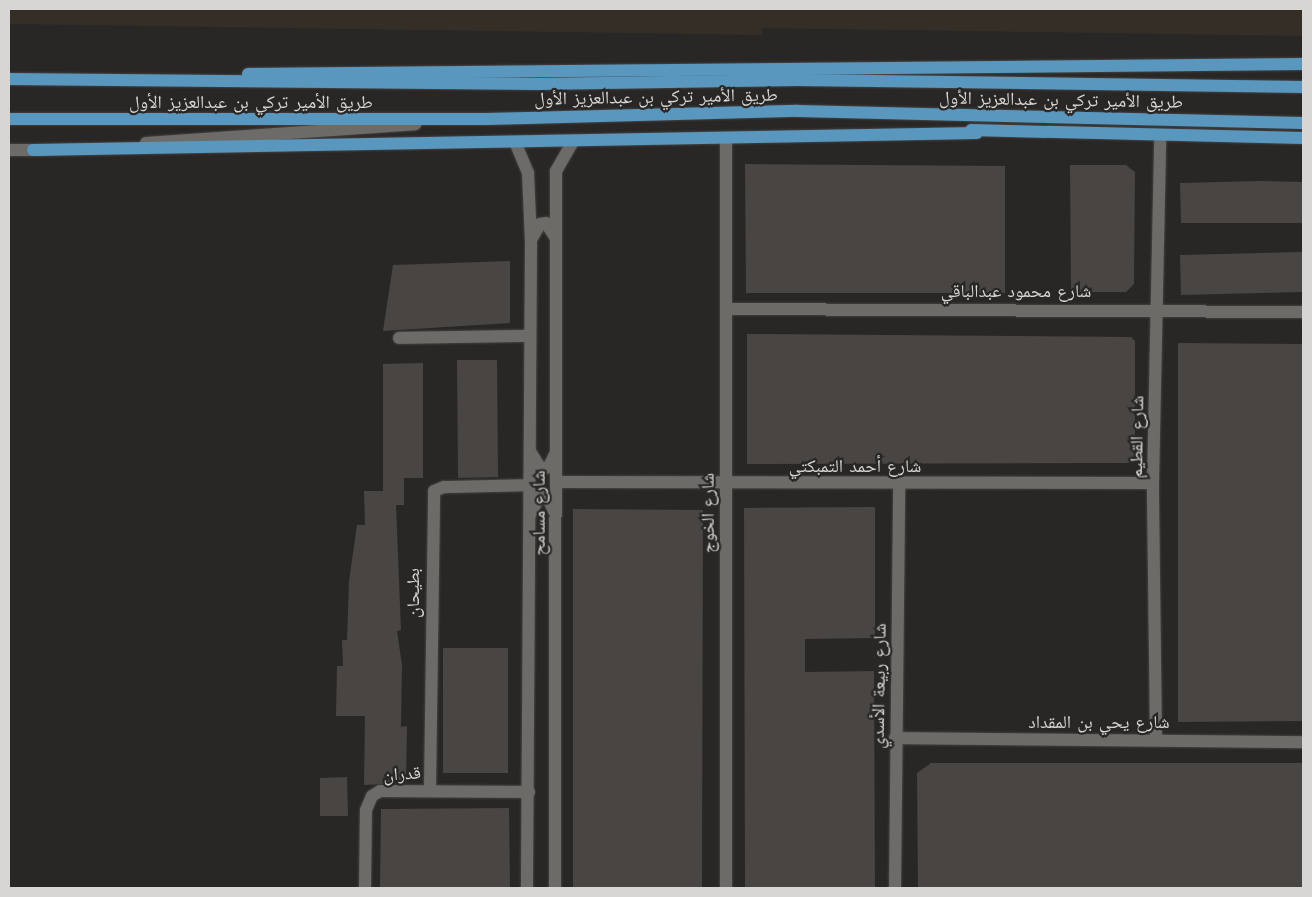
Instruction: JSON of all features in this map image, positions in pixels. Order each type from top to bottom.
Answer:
[{"type":"main road","points":[[9,77],[1303,64]]},
{"type":"main road","name":"طريق الأمير تركي بن عبدالعزيز الأول","points":[[9,77],[528,84],[798,80],[1303,87]]},
{"type":"main road","name":"طريق الأمير تركي بن عبدالعزيز الأول","points":[[9,119],[486,119],[798,111],[1303,123]]},
{"type":"main road","points":[[940,114],[977,133]]},
{"type":"main road","points":[[33,150],[573,142],[977,133],[1303,138]]},
{"type":"street","points":[[9,150],[33,150],[486,119]]},
{"type":"street","name":"شارع القطيم","points":[[1156,739],[1153,483],[1160,136]]},
{"type":"street","name":"شارع الخوج","points":[[726,138],[728,309],[725,484],[726,888]]},
{"type":"street","name":"شارع مسامح","points":[[515,142],[528,173],[531,243],[527,888]]},
{"type":"street","name":"شارع مسامح","points":[[555,888],[556,172],[573,142]]},
{"type":"street","points":[[531,243],[533,231],[546,223],[556,239]]},
{"type":"street","name":"شارع محمود عبدالباقي","points":[[728,309],[1158,309],[1303,312]]},
{"type":"street","points":[[399,338],[529,336]]},
{"type":"street","points":[[529,448],[541,469],[549,467],[556,448]]},
{"type":"street","name":"شارع أحمد التمبكتي","points":[[556,482],[725,484],[1153,483]]},
{"type":"street","name":"شارع ربيعة الأسدي","points":[[895,888],[899,484]]},
{"type":"street","name":"بطيحان","points":[[430,790],[434,491],[444,487],[529,485]]},
{"type":"street","points":[[530,515],[539,497],[547,496],[556,518]]},
{"type":"street","name":"شارع يحي بن المقداد","points":[[895,738],[1156,739],[1303,742]]},
{"type":"street","name":"قدران","points":[[365,888],[366,810],[372,796],[380,791],[529,792]]},
{"type":"shaded area","points":[[9,9],[1303,9],[1303,36],[762,28],[763,35],[9,24]]},
{"type":"building","points":[[745,164],[1005,166],[1005,293],[746,293]]},
{"type":"building","points":[[1070,165],[1126,165],[1135,172],[1134,284],[1126,292],[1071,292]]},
{"type":"building","points":[[1302,182],[1303,223],[1181,223],[1180,183]]},
{"type":"building","points":[[1303,252],[1303,292],[1181,295],[1180,255]]},
{"type":"building","points":[[510,261],[510,323],[383,331],[393,265]]},
{"type":"building","points":[[747,334],[1131,337],[1135,341],[1135,456],[1129,463],[747,464]]},
{"type":"building","points":[[1178,343],[1303,344],[1303,721],[1178,722]]},
{"type":"building","points":[[457,360],[497,360],[498,477],[458,478]]},
{"type":"building","points":[[423,363],[423,478],[404,478],[404,505],[396,505],[401,630],[397,631],[402,665],[401,727],[407,726],[406,783],[364,785],[365,716],[336,716],[337,666],[343,666],[342,640],[347,640],[349,581],[357,525],[365,525],[364,491],[383,491],[383,364]]},
{"type":"building","points":[[875,507],[875,638],[805,639],[805,672],[874,671],[875,888],[745,888],[744,508]]},
{"type":"building","points":[[573,509],[703,510],[702,888],[573,888]]},
{"type":"building","points":[[443,648],[508,648],[508,773],[443,773]]},
{"type":"building","points":[[931,763],[1303,763],[1303,888],[918,888],[917,773]]},
{"type":"building","points":[[347,777],[348,816],[320,816],[320,778]]},
{"type":"building","points":[[509,808],[510,888],[380,888],[381,809]]}]
